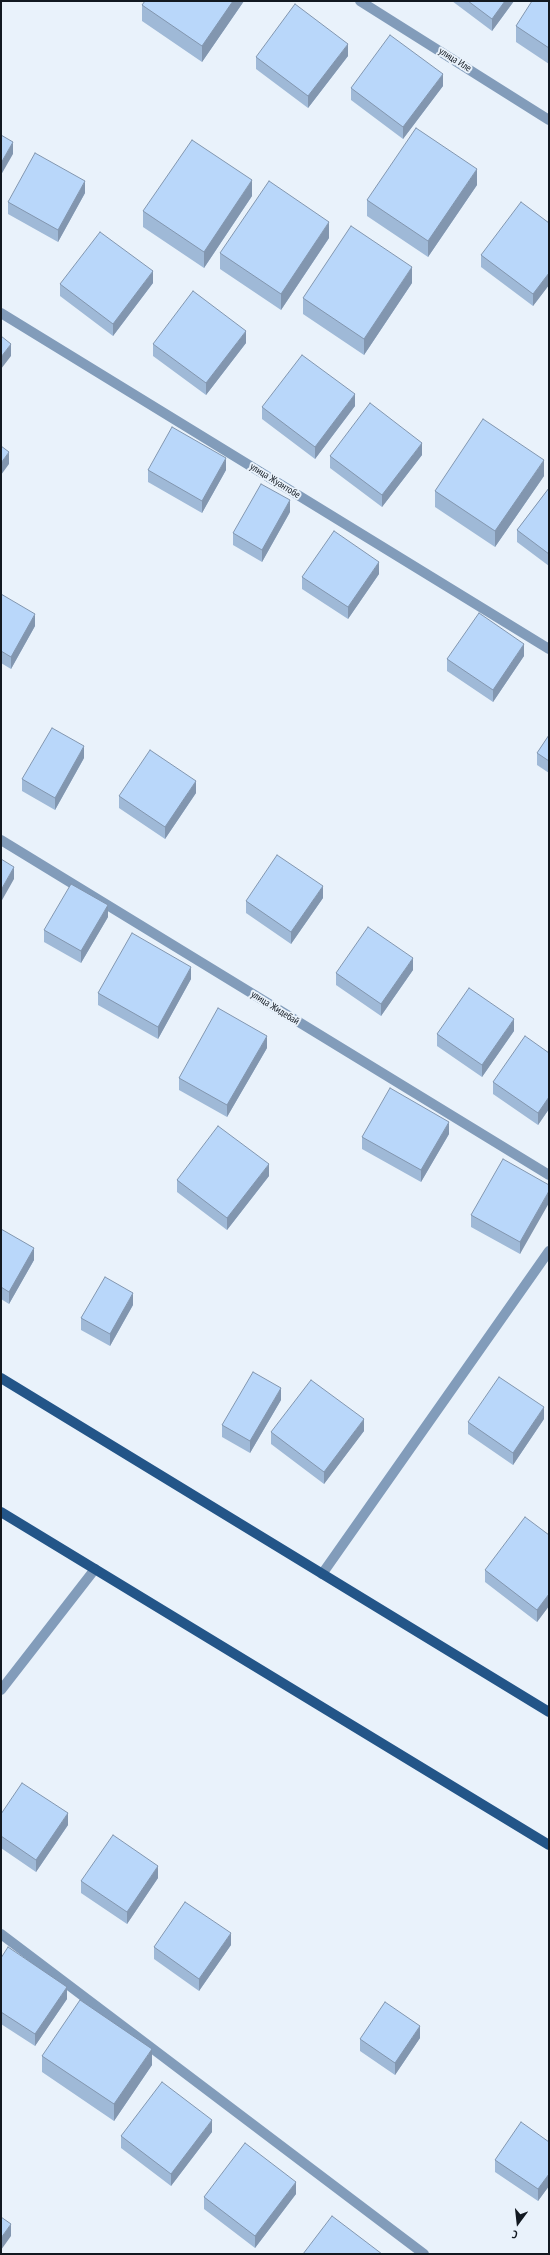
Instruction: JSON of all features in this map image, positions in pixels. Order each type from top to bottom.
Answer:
[{"type":"main road","points":[[1,1378],[549,1712]]},
{"type":"main road","points":[[1,1512],[549,1845]]},
{"type":"street","name":"улица Иле","points":[[360,1],[549,120]]},
{"type":"street","name":"улица Жуантобе","points":[[1,313],[549,649]]},
{"type":"street","name":"улица Жидебай","points":[[1,840],[549,1176]]},
{"type":"street","points":[[322,1574],[549,1251]]},
{"type":"street","points":[[1,1690],[95,1569]]},
{"type":"street","points":[[1,1934],[424,2254]]},
{"type":"building","points":[[145,1],[233,1],[202,46],[142,5]]},
{"type":"building","points":[[468,1],[505,1],[492,19]]},
{"type":"building","points":[[532,1],[549,1],[549,48],[516,26]]},
{"type":"building","points":[[295,4],[348,44],[308,96],[256,57]]},
{"type":"building","points":[[390,35],[443,74],[403,127],[351,88]]},
{"type":"building","points":[[416,128],[477,169],[428,241],[367,200]]},
{"type":"building","points":[[1,135],[13,142],[1,163]]},
{"type":"building","points":[[192,140],[252,180],[204,252],[143,211]]},
{"type":"building","points":[[35,153],[85,181],[58,230],[8,202]]},
{"type":"building","points":[[269,181],[329,222],[281,294],[220,253]]},
{"type":"building","points":[[521,202],[549,223],[549,273],[533,294],[481,255]]},
{"type":"building","points":[[351,226],[412,267],[364,339],[303,298]]},
{"type":"building","points":[[100,232],[153,271],[113,324],[60,284]]},
{"type":"building","points":[[193,291],[246,331],[206,383],[153,344]]},
{"type":"building","points":[[1,336],[11,344],[1,357]]},
{"type":"building","points":[[302,355],[355,394],[315,447],[262,407]]},
{"type":"building","points":[[370,403],[422,443],[382,495],[330,456]]},
{"type":"building","points":[[483,419],[544,460],[495,531],[435,491]]},
{"type":"building","points":[[172,427],[226,458],[202,501],[148,470]]},
{"type":"building","points":[[1,446],[9,452],[1,463]]},
{"type":"building","points":[[261,484],[290,500],[262,550],[233,533]]},
{"type":"building","points":[[549,488],[549,554],[517,530]]},
{"type":"building","points":[[334,531],[379,562],[348,607],[302,577]]},
{"type":"building","points":[[1,594],[35,614],[11,657],[1,651]]},
{"type":"building","points":[[479,613],[524,644],[493,690],[447,659]]},
{"type":"building","points":[[52,728],[84,746],[55,798],[22,779]]},
{"type":"building","points":[[549,735],[549,761],[537,753]]},
{"type":"building","points":[[150,750],[196,781],[165,827],[119,796]]},
{"type":"building","points":[[277,855],[323,886],[291,932],[246,901]]},
{"type":"building","points":[[1,859],[14,867],[1,890]]},
{"type":"building","points":[[71,884],[108,905],[81,951],[44,930]]},
{"type":"building","points":[[368,927],[413,958],[381,1004],[336,973]]},
{"type":"building","points":[[132,933],[191,967],[158,1027],[98,993]]},
{"type":"building","points":[[469,988],[514,1019],[482,1065],[437,1034]]},
{"type":"building","points":[[218,1008],[267,1036],[227,1105],[179,1078]]},
{"type":"building","points":[[525,1036],[549,1053],[549,1097],[538,1113],[493,1082]]},
{"type":"building","points":[[390,1088],[449,1122],[421,1170],[362,1137]]},
{"type":"building","points":[[218,1126],[269,1164],[227,1218],[177,1180]]},
{"type":"building","points":[[503,1159],[549,1185],[549,1191],[520,1242],[471,1215]]},
{"type":"building","points":[[1,1229],[34,1248],[9,1292],[1,1287]]},
{"type":"building","points":[[105,1277],[133,1293],[110,1334],[81,1318]]},
{"type":"building","points":[[253,1372],[281,1388],[250,1441],[222,1425]]},
{"type":"building","points":[[499,1377],[544,1407],[513,1453],[468,1422]]},
{"type":"building","points":[[311,1380],[364,1419],[324,1472],[271,1432]]},
{"type":"building","points":[[525,1517],[549,1535],[549,1594],[537,1610],[485,1570]]},
{"type":"building","points":[[22,1783],[68,1813],[36,1860],[1,1836],[1,1814]]},
{"type":"building","points":[[113,1835],[158,1866],[127,1912],[81,1881]]},
{"type":"building","points":[[185,1902],[231,1933],[199,1979],[154,1947]]},
{"type":"building","points":[[8,1947],[67,1987],[35,2034],[1,2012],[1,1958]]},
{"type":"building","points":[[80,2000],[152,2049],[114,2104],[42,2056]]},
{"type":"building","points":[[385,2002],[420,2026],[395,2063],[360,2039]]},
{"type":"building","points":[[162,2082],[212,2120],[171,2174],[121,2136]]},
{"type":"building","points":[[521,2122],[549,2142],[549,2174],[538,2189],[495,2160]]},
{"type":"building","points":[[245,2143],[296,2182],[255,2236],[204,2197]]},
{"type":"building","points":[[332,2216],[382,2254],[303,2254]]},
{"type":"building","points":[[1,2217],[11,2224],[1,2238]]}]
